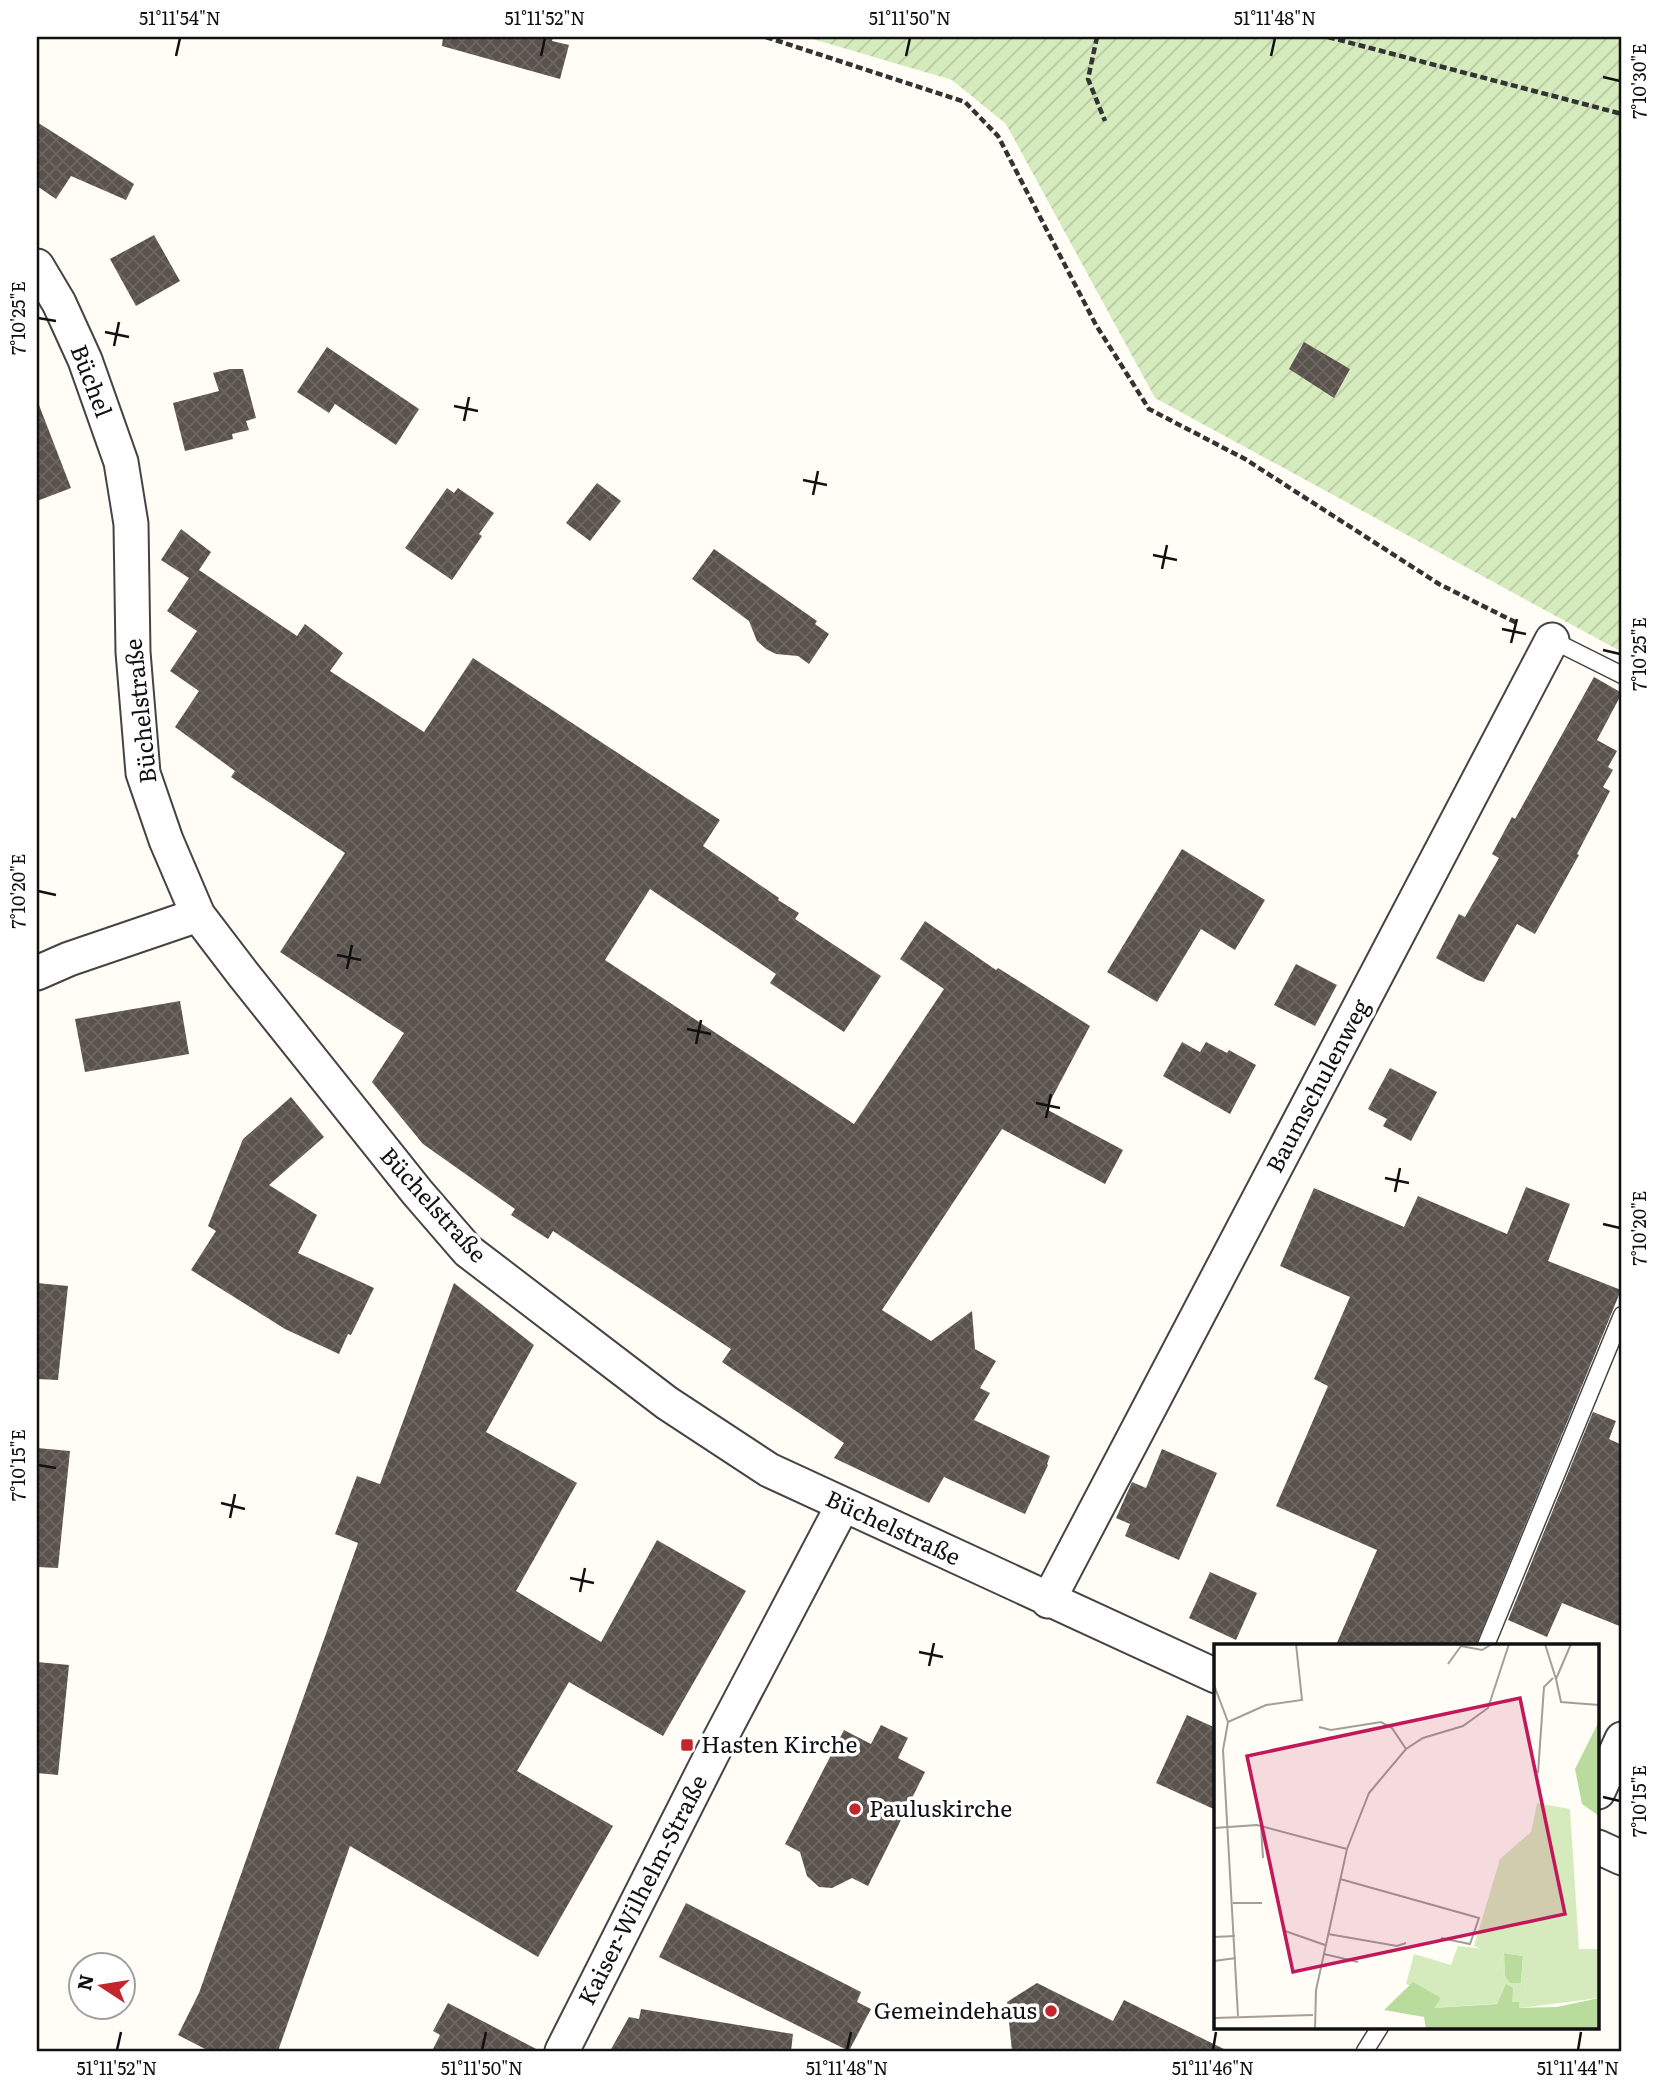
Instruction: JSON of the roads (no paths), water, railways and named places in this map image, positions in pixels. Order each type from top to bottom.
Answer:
[{"type":"street","name":"Büchel","points":[[37,265],[59,303],[85,360],[121,462]]},
{"type":"street","name":"Büchelstraße","points":[[121,462],[131,524],[133,652],[143,773],[166,840],[198,915],[417,1192],[468,1251],[667,1403],[769,1470],[1048,1601],[1214,1675]]},
{"type":"street","name":"Baumschulenweg","points":[[1048,1601],[1552,640]]},
{"type":"street","points":[[37,973],[69,958],[198,915]]},
{"type":"street","name":"Kaiser-Wilhelm-Straße","points":[[562,2051],[712,1754],[843,1505]]},
{"type":"street","points":[[1600,1788],[1622,1739]]},
{"type":"street","points":[[1600,1848],[1622,1858]]},
{"type":"lane","points":[[1552,640],[1622,675]]},
{"type":"lane","points":[[1486,1644],[1622,1315]]},
{"type":"lane","points":[[1366,2051],[1379,2028]]},
{"type":"place","name":"Hasten Kirche","points":[[687,1745]]},
{"type":"place","name":"Pauluskirche","points":[[855,1809]]},
{"type":"place","name":"Gemeindehaus","points":[[1051,2011]]}]
